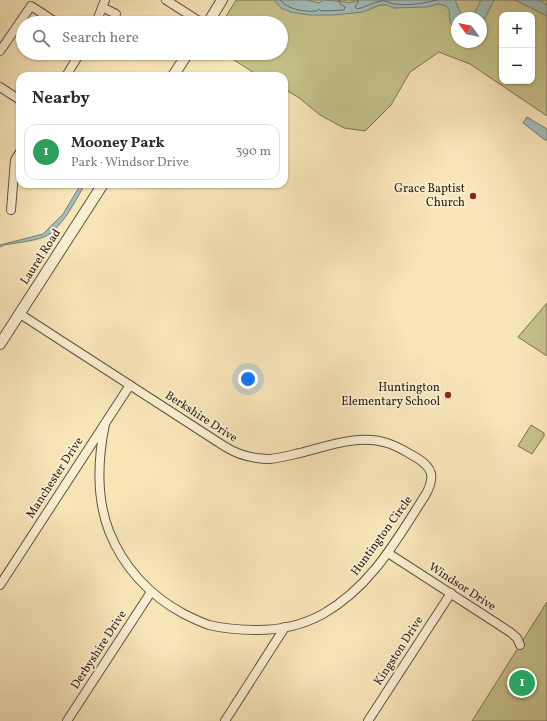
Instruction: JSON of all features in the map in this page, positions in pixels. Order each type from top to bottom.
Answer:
[{"type":"street","points":[[166,0],[191,16]]},
{"type":"street","points":[[212,16],[222,0]]},
{"type":"street","points":[[99,16],[104,4],[116,14],[115,16]]},
{"type":"street","points":[[24,16],[31,6],[46,16]]},
{"type":"street","points":[[0,52],[16,28]]},
{"type":"street","points":[[68,72],[76,60]]},
{"type":"street","points":[[176,72],[183,60]]},
{"type":"street","points":[[0,87],[16,97]]},
{"type":"street","points":[[11,210],[16,158]]},
{"type":"street","name":"Laurel Road","points":[[0,344],[100,188]]},
{"type":"street","name":"Berkshire Drive","points":[[20,314],[236,453],[254,458],[271,459],[348,442],[370,439],[394,445],[425,464],[430,471]]},
{"type":"street","name":"Manchester Drive","points":[[0,585],[130,385]]},
{"type":"street","name":"Huntington Circle","points":[[105,424],[102,441],[100,476],[101,496],[106,521],[113,541],[121,555],[135,576],[151,592],[174,608],[191,618],[209,625],[239,630],[278,629],[307,621],[345,600],[367,579],[388,552],[426,494],[431,482],[430,471]]},
{"type":"street","name":"Windsor Drive","points":[[388,552],[510,632],[517,638],[520,645]]},
{"type":"street","name":"Derbyshire Drive","points":[[67,721],[151,592]]},
{"type":"street","name":"Kingston Drive","points":[[368,721],[451,593]]},
{"type":"street","points":[[224,721],[285,627]]},
{"type":"shaded area","points":[[236,0],[547,0],[547,116],[500,84],[535,84],[535,12],[499,12],[499,84],[470,64],[439,52],[410,72],[391,105],[365,131],[344,128],[320,115],[298,97],[288,91],[288,72],[253,72],[234,60],[288,60],[288,16],[226,16]]},
{"type":"shaded area","points":[[547,303],[547,356],[518,337]]},
{"type":"shaded area","points":[[531,425],[544,433],[544,436],[532,454],[518,446]]},
{"type":"shaded area","points":[[547,602],[547,721],[472,721]]},
{"type":"water","points":[[274,0],[306,0],[319,3],[324,0],[349,3],[359,0],[455,0],[460,12],[451,12],[451,24],[449,10],[446,6],[438,4],[427,7],[394,8],[387,5],[380,5],[363,12],[334,15],[309,15],[291,12],[281,8]]},
{"type":"water","points":[[481,0],[494,0],[487,14],[487,12],[475,12]]},
{"type":"water","points":[[515,0],[539,0],[547,5],[547,16]]},
{"type":"water","points":[[527,117],[547,129],[547,140],[523,123]]},
{"type":"water","points":[[79,188],[83,188],[73,206],[62,221],[50,233],[44,237],[30,241],[0,247],[0,245],[43,234],[63,214]]},
{"type":"place","name":"Grace Baptist Church","points":[[473,196]]},
{"type":"place","name":"Huntington Elementary School","points":[[448,395]]},
{"type":"place","name":"Mooney Park","points":[[522,683]]}]
